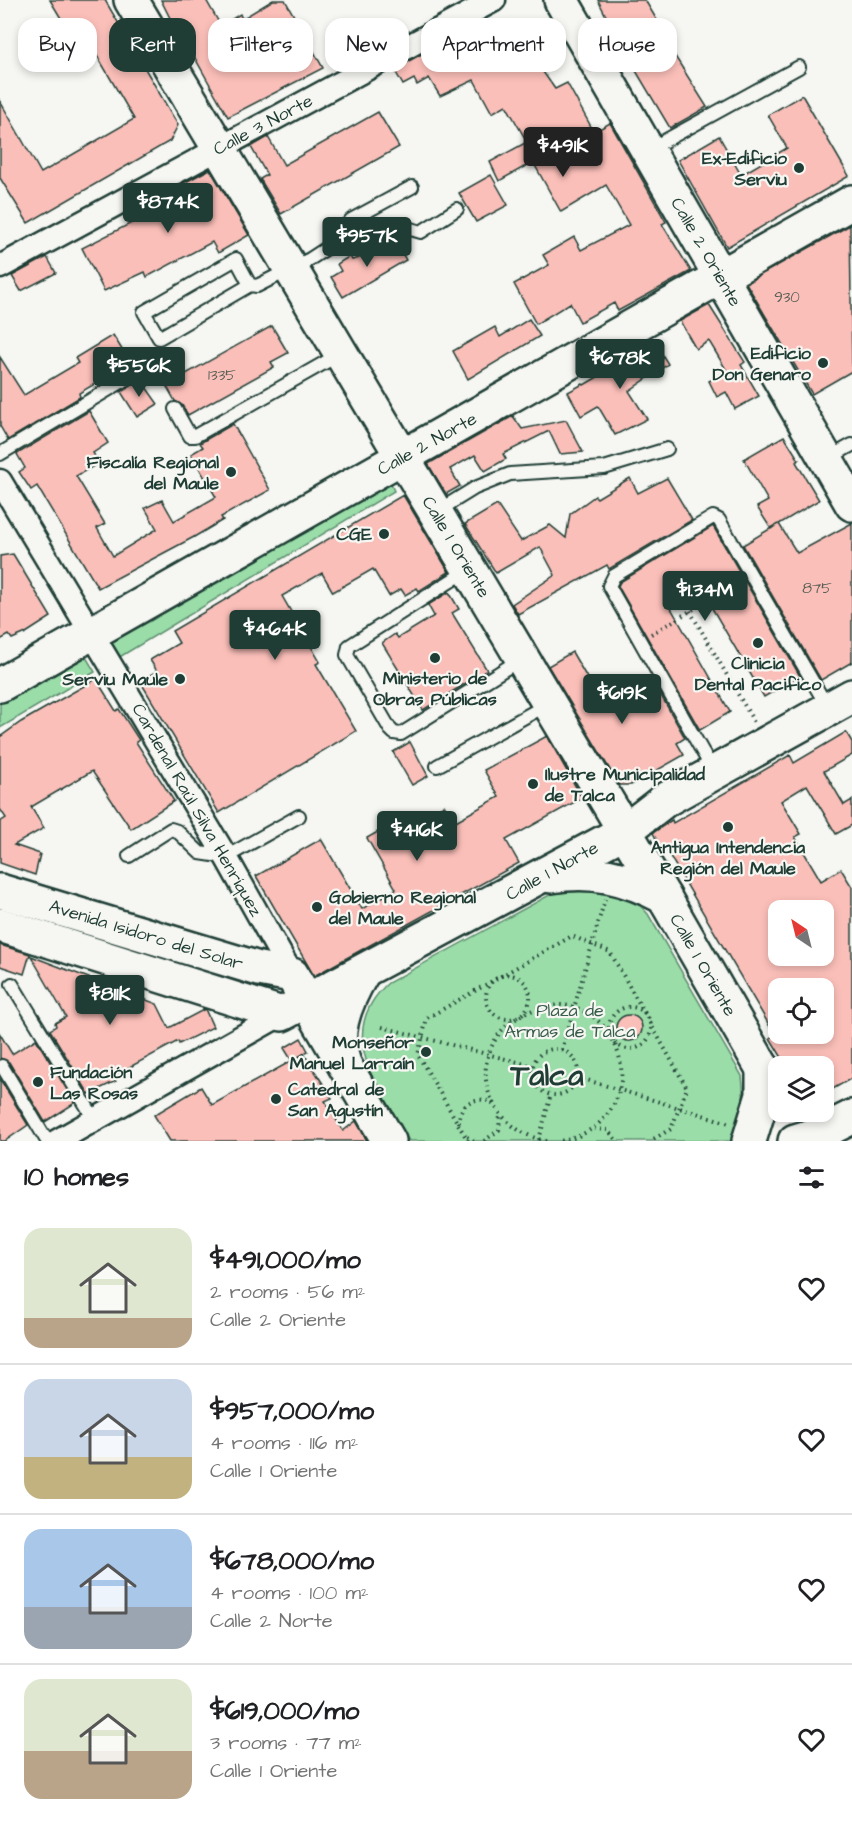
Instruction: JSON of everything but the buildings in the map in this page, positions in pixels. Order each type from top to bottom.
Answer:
[{"type":"main road","name":"Calle 1 Oriente","points":[[131,0],[768,1076]]},
{"type":"main road","name":"Calle 2 Oriente","points":[[561,0],[720,278],[839,452],[852,504]]},
{"type":"main road","name":"Calle 2 Norte","points":[[0,685],[852,202]]},
{"type":"main road","name":"Calle 1 Norte","points":[[294,997],[363,972],[625,831],[665,800],[840,702]]},
{"type":"main road","points":[[538,878],[588,872],[612,875],[639,884],[664,897]]},
{"type":"main road","name":"Avenida Isidoro del Solar","points":[[0,891],[259,969],[294,997]]},
{"type":"main road","name":"Avenida Isidoro del Solar","points":[[0,925],[294,997]]},
{"type":"main road","points":[[344,1064],[339,1051],[343,1017],[363,972]]},
{"type":"main road","name":"Cardenal Raúl Silva Henríquez","points":[[294,997],[344,1064],[389,1141]]},
{"type":"main road","points":[[741,1133],[768,1086]]},
{"type":"main road","points":[[798,1133],[833,1128],[852,1117]]},
{"type":"street","name":"Calle 3 Norte","points":[[0,267],[494,0]]},
{"type":"street","name":"Cardenal Raúl Silva Henríquez","points":[[0,481],[226,857],[294,997]]},
{"type":"street","name":"Calle 1 Norte","points":[[57,1141],[294,997]]},
{"type":"lane","points":[[647,151],[799,67]]},
{"type":"lane","points":[[250,285],[236,259],[144,312],[159,338],[250,285],[257,286],[330,246],[344,226],[412,188]]},
{"type":"lane","points":[[344,226],[362,248],[404,227],[421,232],[457,209]]},
{"type":"lane","points":[[175,409],[190,436],[195,436],[341,353]]},
{"type":"lane","points":[[0,454],[138,372]]},
{"type":"lane","points":[[436,512],[475,488],[510,474],[604,468],[667,448]]},
{"type":"lane","points":[[714,772],[609,586],[614,576],[712,517],[719,520],[751,576],[840,702]]},
{"type":"lane","points":[[469,569],[349,646],[347,655],[390,729],[400,734],[522,658]]},
{"type":"lane","points":[[437,766],[549,703]]},
{"type":"lane","points":[[129,856],[171,829],[177,831],[200,853],[226,857],[299,816]]},
{"type":"lane","points":[[12,984],[95,1120]]},
{"type":"lane","points":[[2,1066],[46,1141]]},
{"type":"path","points":[[640,641],[751,576]]},
{"type":"path","points":[[690,611],[766,742]]},
{"type":"path","points":[[562,1050],[612,875]]},
{"type":"path","points":[[468,1141],[418,1055],[427,1018],[572,936],[610,952],[687,1088],[671,1129],[650,1141]]},
{"type":"path","points":[[510,975],[524,981],[528,987],[530,1002],[521,1015],[502,1018],[490,1010],[487,1003],[488,989],[496,978],[510,975]]},
{"type":"path","points":[[546,1141],[530,1138],[510,1127],[487,1089],[486,1067],[489,1054],[504,1027],[521,1015],[543,1006],[566,1006],[588,1014],[606,1028],[618,1048],[623,1070],[621,1088],[610,1114],[580,1141]]},
{"type":"path","points":[[625,1007],[638,1008],[647,1017],[650,1031],[643,1044],[637,1048],[622,1048],[612,1038],[608,1026],[618,1010],[625,1007]]},
{"type":"path","points":[[382,1027],[533,1066]]},
{"type":"path","points":[[562,1050],[573,1057],[577,1064],[577,1077],[567,1092],[550,1094],[535,1084],[533,1066],[545,1052],[562,1050]]},
{"type":"path","points":[[577,1077],[680,1107],[741,1133]]},
{"type":"path","points":[[539,1140],[550,1094]]},
{"type":"path","points":[[474,1141],[463,1132],[458,1120],[468,1103],[487,1100],[498,1108],[501,1123],[499,1130],[484,1141]]},
{"type":"path","points":[[560,1141],[573,1139],[596,1128],[608,1130],[617,1141]]},
{"type":"green space","points":[[387,475],[394,491],[118,658],[103,635]]},
{"type":"green space","points":[[80,647],[95,672],[0,728],[0,693]]},
{"type":"green space","name":"Plaza de Armas de Talca","points":[[568,885],[632,897],[648,914],[742,1076],[742,1109],[733,1141],[409,1141],[385,1102],[367,1062],[363,1042],[364,1022],[372,1002],[388,983]]},
{"type":"place","name":"Ex-Edificio Serviu","points":[[799,168]]},
{"type":"place","name":"Edificio Don Genaro","points":[[823,363]]},
{"type":"place","name":"Fiscalía Regional del Maule","points":[[231,472]]},
{"type":"place","name":"CGE","points":[[384,534]]},
{"type":"place","name":"Clinicia Dental Pacifico","points":[[758,643]]},
{"type":"place","name":"Ministerio de Obras Públicas","points":[[435,658]]},
{"type":"place","name":"Serviu Maule","points":[[180,679]]},
{"type":"place","name":"Ilustre Municipalidad de Talca","points":[[533,784]]},
{"type":"place","name":"Antigua Intendencia Región del Maule","points":[[728,827]]},
{"type":"place","name":"Gobierno Regional del Maule","points":[[317,907]]},
{"type":"place","name":"Monseñor Manuel Larraín","points":[[426,1052]]},
{"type":"place","name":"Fundación Las Rosas","points":[[38,1082]]},
{"type":"place","name":"Catedral de San Agustín","points":[[276,1099]]},
{"type":"district","name":"Talca","points":[[547,1076]]}]
